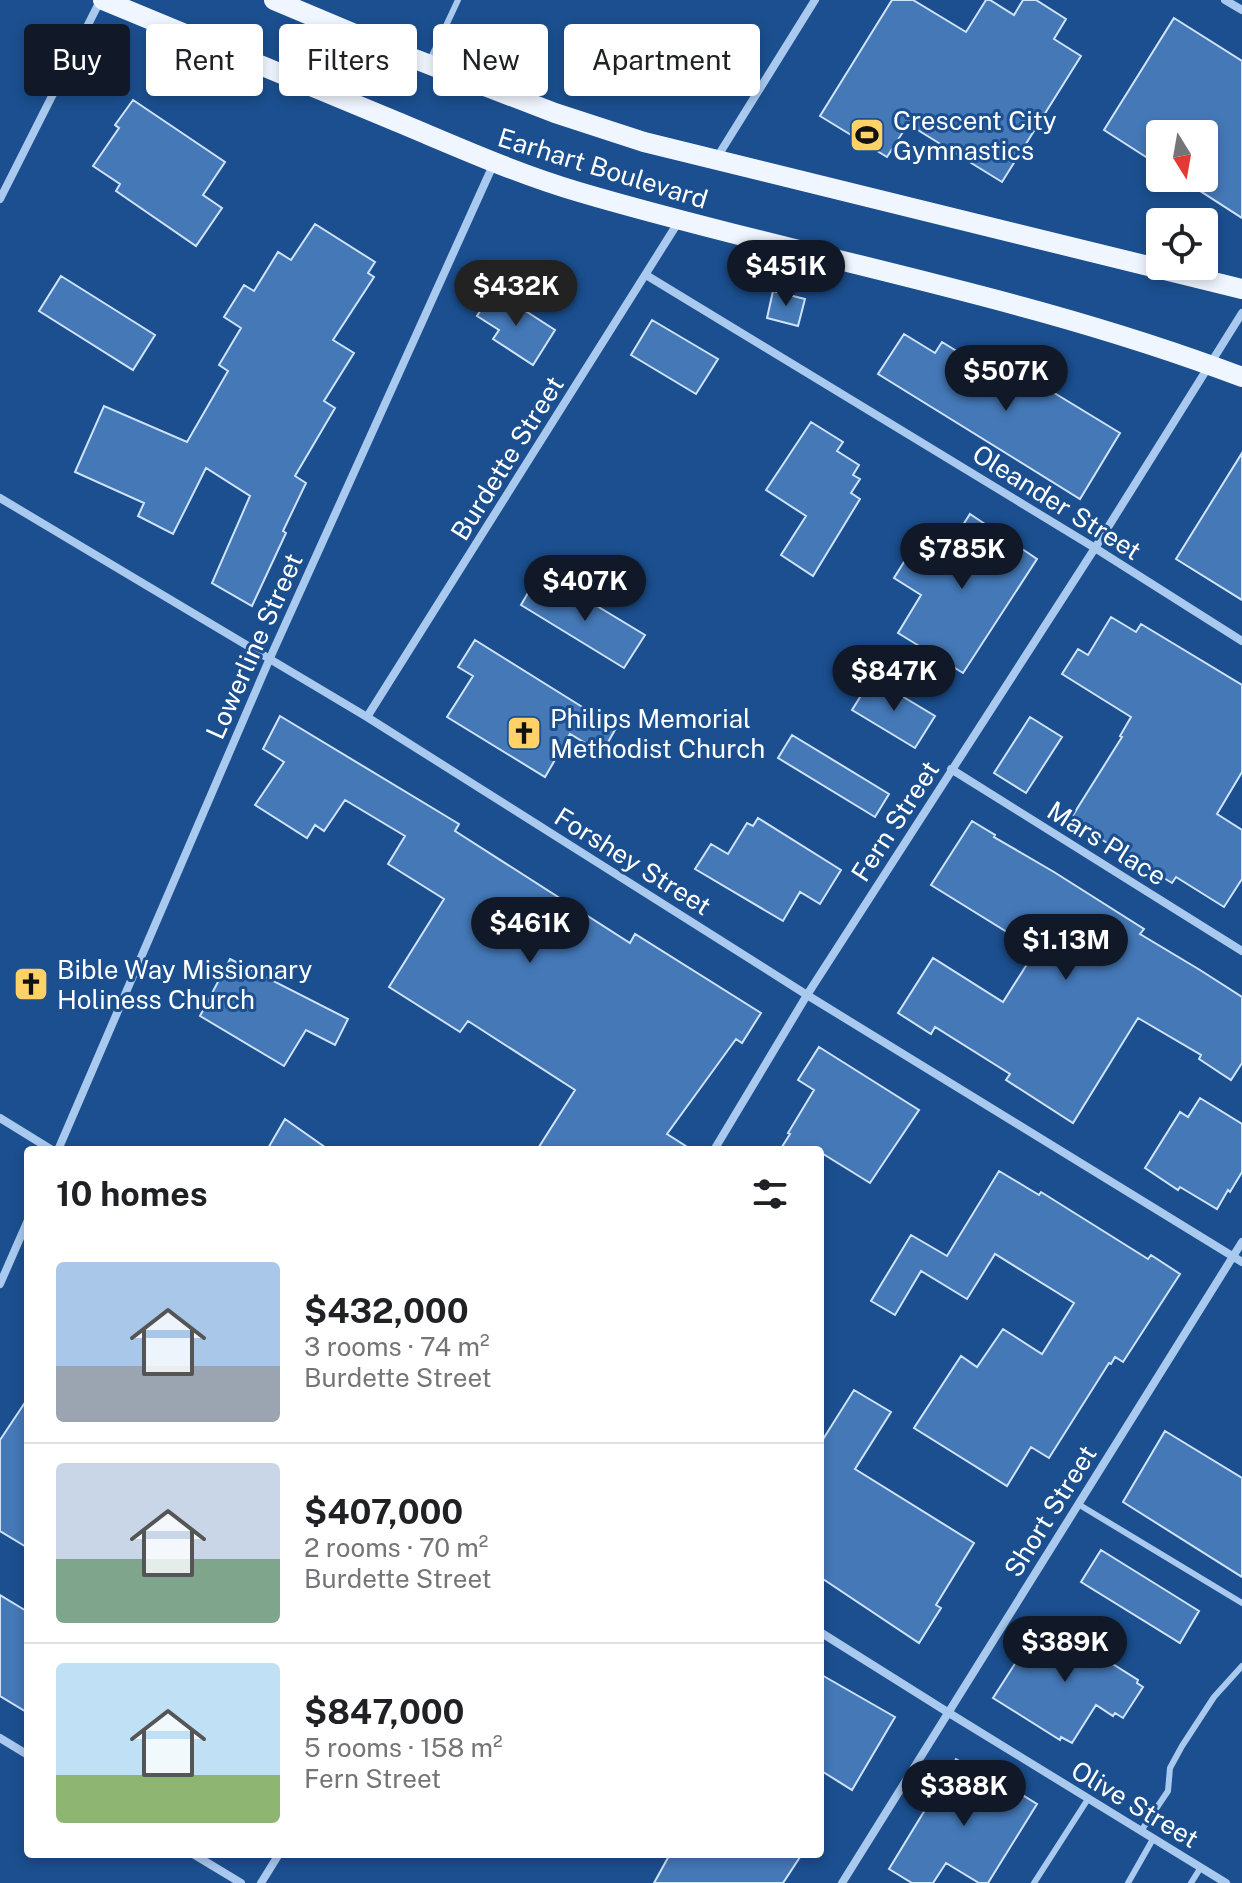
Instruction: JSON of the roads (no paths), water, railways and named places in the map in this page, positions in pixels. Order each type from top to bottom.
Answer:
[{"type":"main road","name":"Earhart Boulevard","points":[[102,0],[494,162],[575,191],[679,221],[1061,317],[1242,377]]},
{"type":"main road","name":"Earhart Boulevard","points":[[274,0],[555,113],[644,142],[1242,289]]},
{"type":"street","points":[[0,199],[102,0]]},
{"type":"street","points":[[716,159],[815,0]]},
{"type":"street","points":[[1225,0],[1242,10]]},
{"type":"street","name":"Lowerline Street","points":[[60,1146],[270,658],[494,162]]},
{"type":"street","name":"Burdette Street","points":[[367,717],[679,221]]},
{"type":"street","name":"Oleander Street","points":[[646,275],[1242,641]]},
{"type":"street","name":"Fern Street","points":[[716,1146],[807,995],[1095,548],[1242,313]]},
{"type":"street","name":"Forshey Street","points":[[0,498],[367,717],[807,995],[1242,1262]]},
{"type":"street","name":"Mars Place","points":[[951,769],[1242,951]]},
{"type":"street","points":[[0,1118],[46,1146]]},
{"type":"street","points":[[0,1284],[24,1229]]},
{"type":"street","name":"Short Street","points":[[842,1883],[1242,1242]]},
{"type":"street","name":"Olive Street","points":[[824,1635],[1226,1883]]},
{"type":"street","points":[[0,1738],[24,1753]]},
{"type":"street","points":[[200,1858],[241,1883]]},
{"type":"street","points":[[261,1883],[277,1858]]},
{"type":"lane","points":[[428,64],[458,0]]},
{"type":"lane","points":[[1078,1504],[1242,1603]]},
{"type":"lane","points":[[1141,1831],[1168,1791],[1170,1768],[1182,1746],[1214,1697],[1242,1666]]},
{"type":"lane","points":[[1034,1883],[1088,1799]]},
{"type":"lane","points":[[1128,1883],[1153,1839]]},
{"type":"lane","points":[[1191,1883],[1201,1867]]},
{"type":"place","name":"Crescent City Gymnastics","points":[[867,135]]},
{"type":"place","name":"Philips Memorial Methodist Church","points":[[524,733]]},
{"type":"place","name":"Bible Way Missionary Holiness Church","points":[[31,984]]}]
